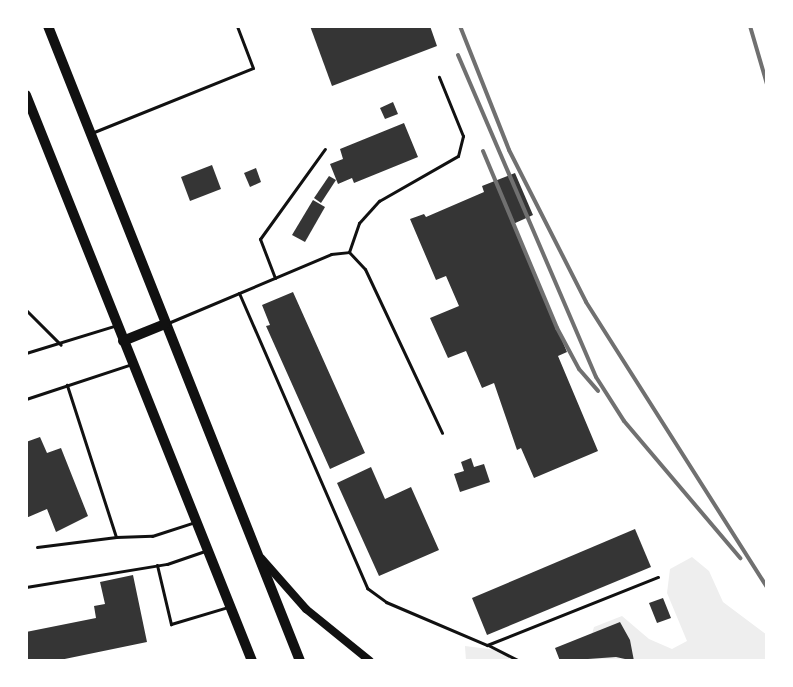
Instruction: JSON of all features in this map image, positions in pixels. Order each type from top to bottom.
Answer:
[{"type":"main road","points":[[48,26],[300,661]]},
{"type":"main road","points":[[26,95],[252,661]]},
{"type":"main road","points":[[123,341],[165,324]]},
{"type":"street","points":[[256,553],[306,609],[370,661]]},
{"type":"lane","points":[[90,134],[253,68],[237,26]]},
{"type":"lane","points":[[349,252],[359,222],[379,201],[458,156],[463,136],[439,77]]},
{"type":"lane","points":[[276,278],[260,239],[325,149]]},
{"type":"lane","points":[[165,324],[331,254],[349,252]]},
{"type":"lane","points":[[349,252],[365,269],[442,433]]},
{"type":"lane","points":[[240,293],[367,588],[386,602],[520,661]]},
{"type":"lane","points":[[26,310],[61,345]]},
{"type":"lane","points":[[26,352],[61,345],[117,325]]},
{"type":"lane","points":[[26,399],[133,364]]},
{"type":"lane","points":[[67,385],[116,537]]},
{"type":"lane","points":[[37,547],[116,537],[152,536],[196,521]]},
{"type":"lane","points":[[26,587],[157,565],[208,550]]},
{"type":"lane","points":[[157,565],[172,624],[230,606]]},
{"type":"lane","points":[[487,645],[658,577]]},
{"type":"lane","points":[[180,661],[189,657],[191,661]]},
{"type":"shaded area","points":[[692,557],[709,571],[723,602],[767,635],[767,661],[591,661],[587,651],[594,627],[622,616],[649,639],[672,649],[687,641],[667,593],[670,569]]},
{"type":"shaded area","points":[[465,646],[497,650],[518,661],[466,661]]},
{"type":"building","points":[[310,26],[430,26],[437,46],[332,86]]},
{"type":"building","points":[[393,102],[398,114],[385,119],[380,108]]},
{"type":"building","points":[[404,123],[418,157],[354,183],[352,178],[338,184],[330,164],[343,159],[340,149]]},
{"type":"building","points":[[212,165],[221,189],[190,201],[181,177]]},
{"type":"building","points":[[256,168],[261,182],[250,187],[244,173]]},
{"type":"building","points":[[515,173],[533,215],[513,224],[567,352],[558,356],[598,451],[534,478],[521,448],[517,450],[494,383],[482,388],[466,351],[448,358],[430,318],[459,306],[446,276],[436,280],[410,219],[424,214],[426,217],[484,192],[482,186]]},
{"type":"building","points":[[329,176],[336,180],[321,203],[314,198]]},
{"type":"building","points":[[313,200],[325,207],[305,242],[292,235]]},
{"type":"building","points":[[293,292],[365,453],[330,469],[266,326],[270,325],[262,305]]},
{"type":"building","points":[[40,437],[47,453],[61,448],[88,516],[56,532],[47,509],[26,518],[26,442]]},
{"type":"building","points":[[471,458],[474,467],[484,464],[490,482],[460,492],[454,474],[464,471],[461,462]]},
{"type":"building","points":[[371,467],[385,499],[411,487],[439,550],[379,576],[337,483]]},
{"type":"building","points":[[635,529],[651,567],[487,635],[472,598]]},
{"type":"building","points":[[133,575],[147,642],[55,661],[26,661],[26,632],[96,618],[94,606],[105,604],[100,582]]},
{"type":"building","points":[[663,598],[671,618],[657,623],[649,603]]},
{"type":"building","points":[[620,622],[630,640],[634,661],[616,657],[560,661],[555,648]]},
{"type":"railway","points":[[460,26],[509,150],[586,302],[767,587]]},
{"type":"railway","points":[[750,26],[767,84]]},
{"type":"railway","points":[[458,55],[596,377],[624,421],[740,558]]},
{"type":"railway","points":[[483,151],[557,328],[579,369],[598,391]]}]
